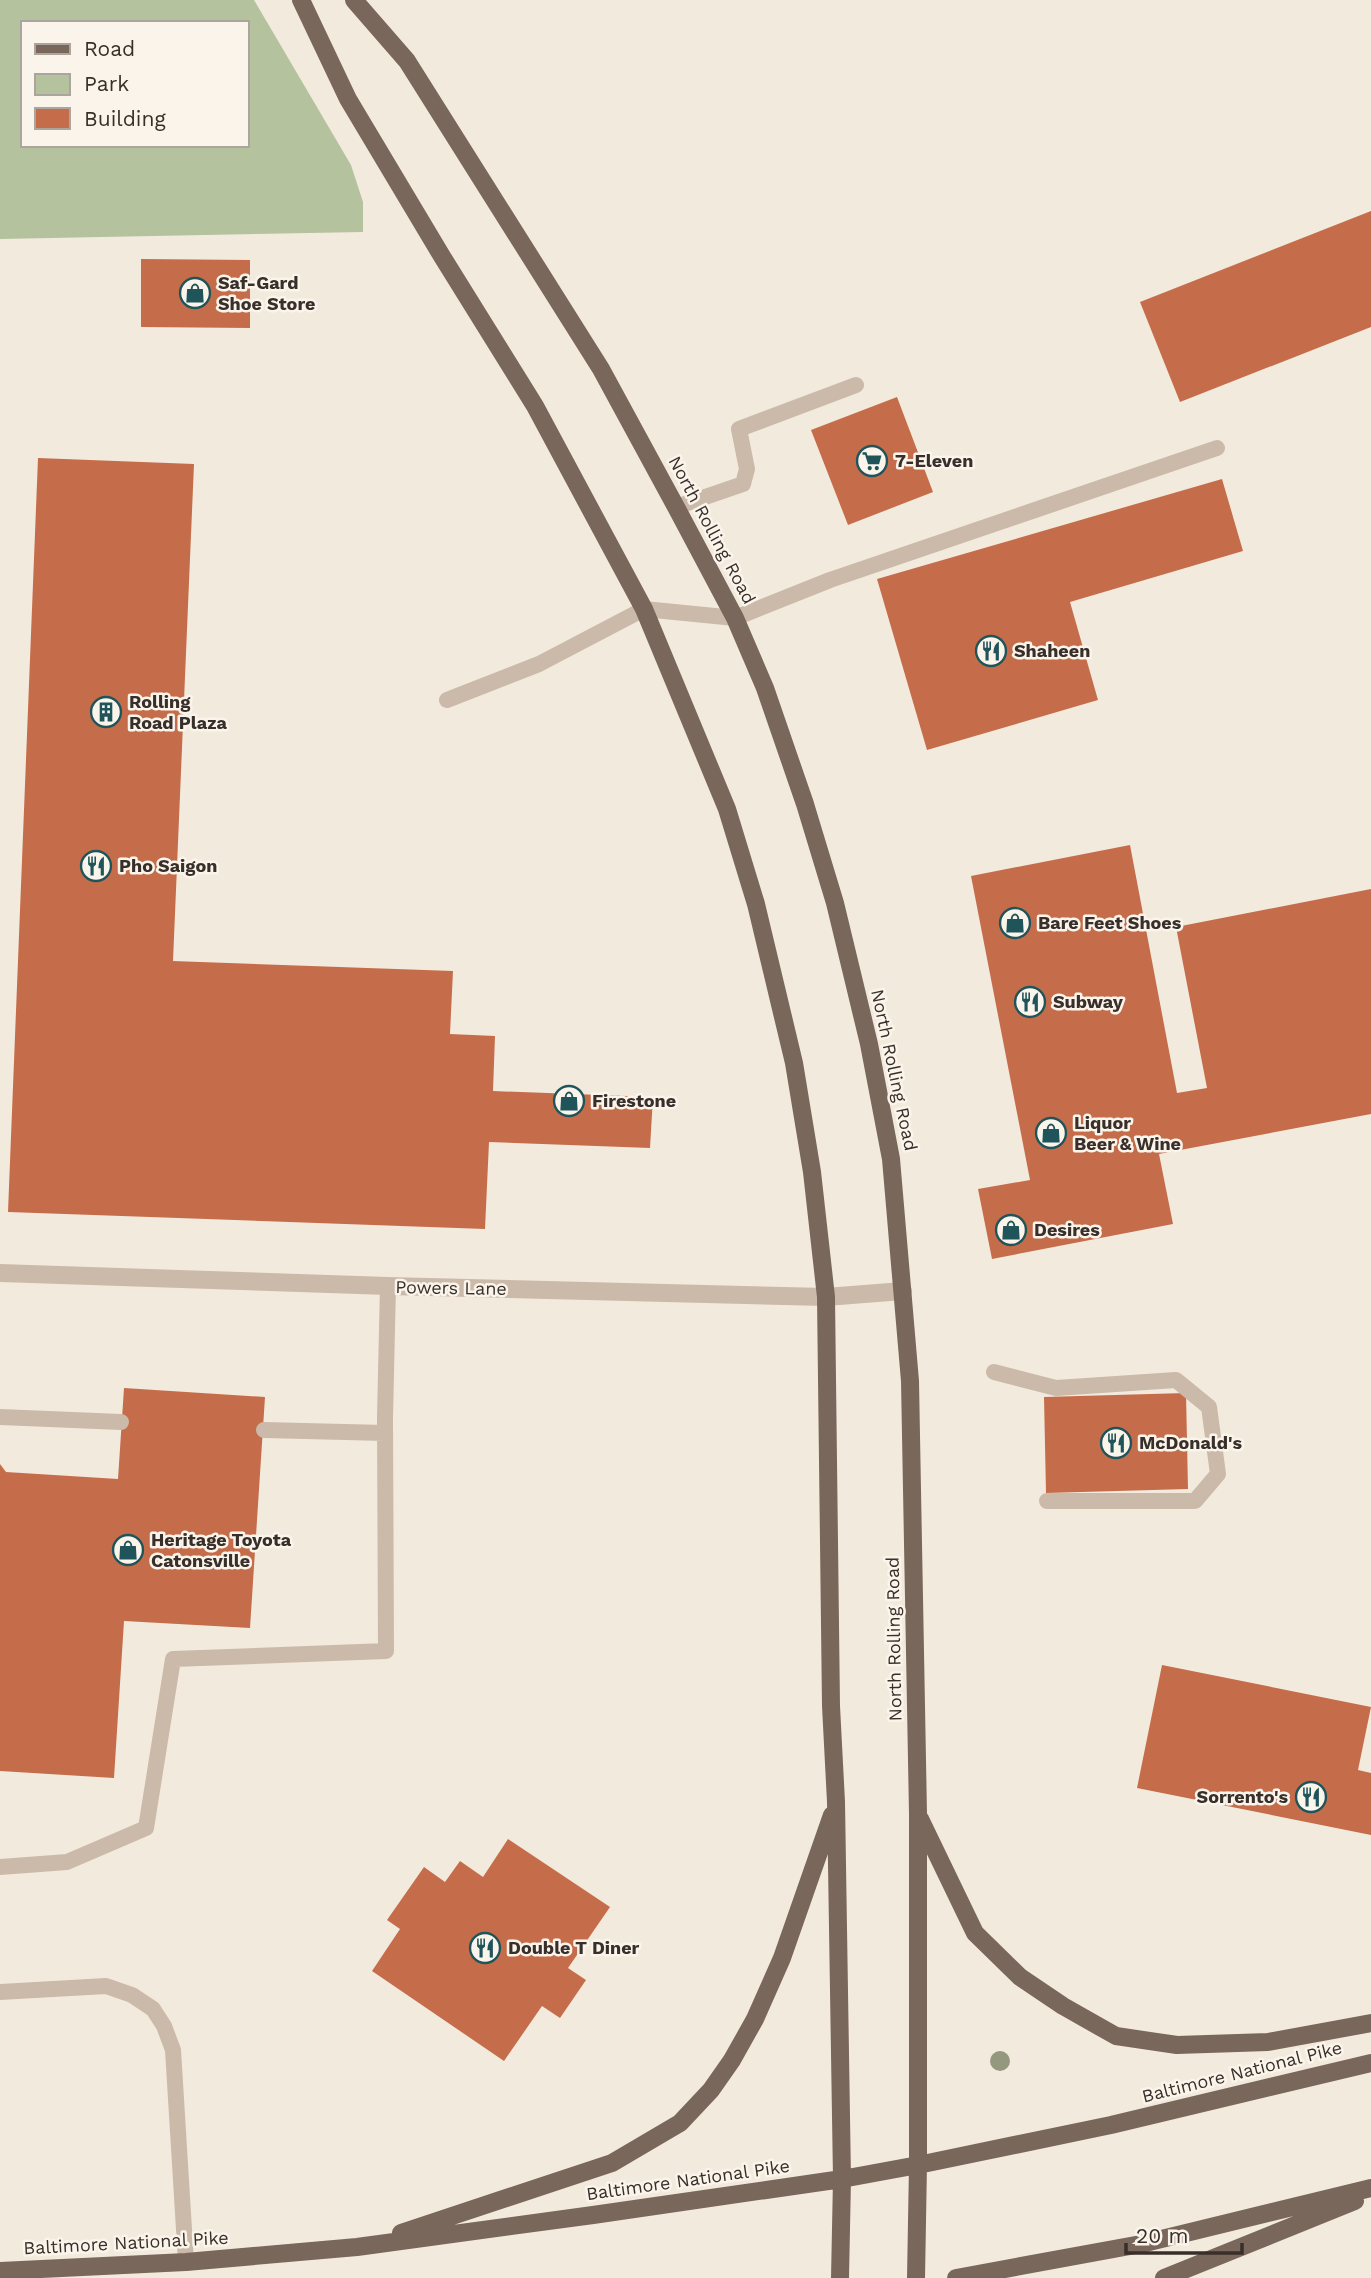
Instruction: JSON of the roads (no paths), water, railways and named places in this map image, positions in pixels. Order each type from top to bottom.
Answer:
[{"type":"main road","points":[[301,0],[348,99],[535,406],[644,609],[727,808],[756,904],[794,1063],[813,1172],[827,1297],[831,1706],[836,1802],[842,2179],[840,2278]]},
{"type":"main road","name":"North Rolling Road","points":[[354,0],[407,61],[422,84],[601,369],[676,507],[735,618],[765,688],[805,804],[835,903],[869,1044],[891,1159],[910,1381],[918,1814],[916,2278]]},
{"type":"main road","points":[[357,2247],[612,2163],[680,2123],[710,2090],[732,2060],[755,2019],[782,1958],[836,1802]]},
{"type":"main road","points":[[918,1814],[975,1933],[1020,1977],[1115,2036],[1177,2045],[1268,2042],[1371,2023]]},
{"type":"main road","name":"Baltimore National Pike","points":[[0,2271],[186,2262],[357,2247],[842,2179],[1111,2125],[1371,2063]]},
{"type":"main road","points":[[956,2278],[1141,2244],[1371,2188]]},
{"type":"main road","points":[[1164,2278],[1371,2194]]},
{"type":"street","name":"Powers Lane","points":[[0,1273],[827,1297],[903,1291]]},
{"type":"lane","points":[[676,507],[743,484],[747,469],[739,429],[856,385]]},
{"type":"lane","points":[[447,699],[539,664],[644,609],[735,618],[830,580],[1217,448]]},
{"type":"lane","points":[[0,1867],[67,1862],[146,1828],[173,1659],[386,1651],[385,1433],[388,1286]]},
{"type":"lane","points":[[994,1372],[1056,1388],[1176,1380],[1209,1407],[1218,1474],[1195,1501],[1048,1501]]},
{"type":"lane","points":[[0,1417],[121,1422]]},
{"type":"lane","points":[[264,1430],[385,1433]]},
{"type":"lane","points":[[0,1992],[106,1986],[132,1995],[153,2009],[164,2026],[173,2050],[186,2262]]},
{"type":"place","name":"Saf-Gard Shoe Store","points":[[195,293]]},
{"type":"place","name":"7-Eleven","points":[[872,461]]},
{"type":"place","name":"Shaheen","points":[[991,651]]},
{"type":"place","name":"Rolling Road Plaza","points":[[106,712]]},
{"type":"place","name":"Pho Saigon","points":[[96,866]]},
{"type":"place","name":"Bare Feet Shoes","points":[[1015,923]]},
{"type":"place","name":"Subway","points":[[1030,1002]]},
{"type":"place","name":"Firestone","points":[[569,1101]]},
{"type":"place","name":"Liquor Beer & Wine","points":[[1051,1133]]},
{"type":"place","name":"Desires","points":[[1011,1230]]},
{"type":"place","name":"McDonald's","points":[[1116,1443]]},
{"type":"place","name":"Heritage Toyota Catonsville","points":[[128,1550]]},
{"type":"place","name":"Sorrento's","points":[[1311,1797]]},
{"type":"place","name":"Double T Diner","points":[[485,1948]]}]
